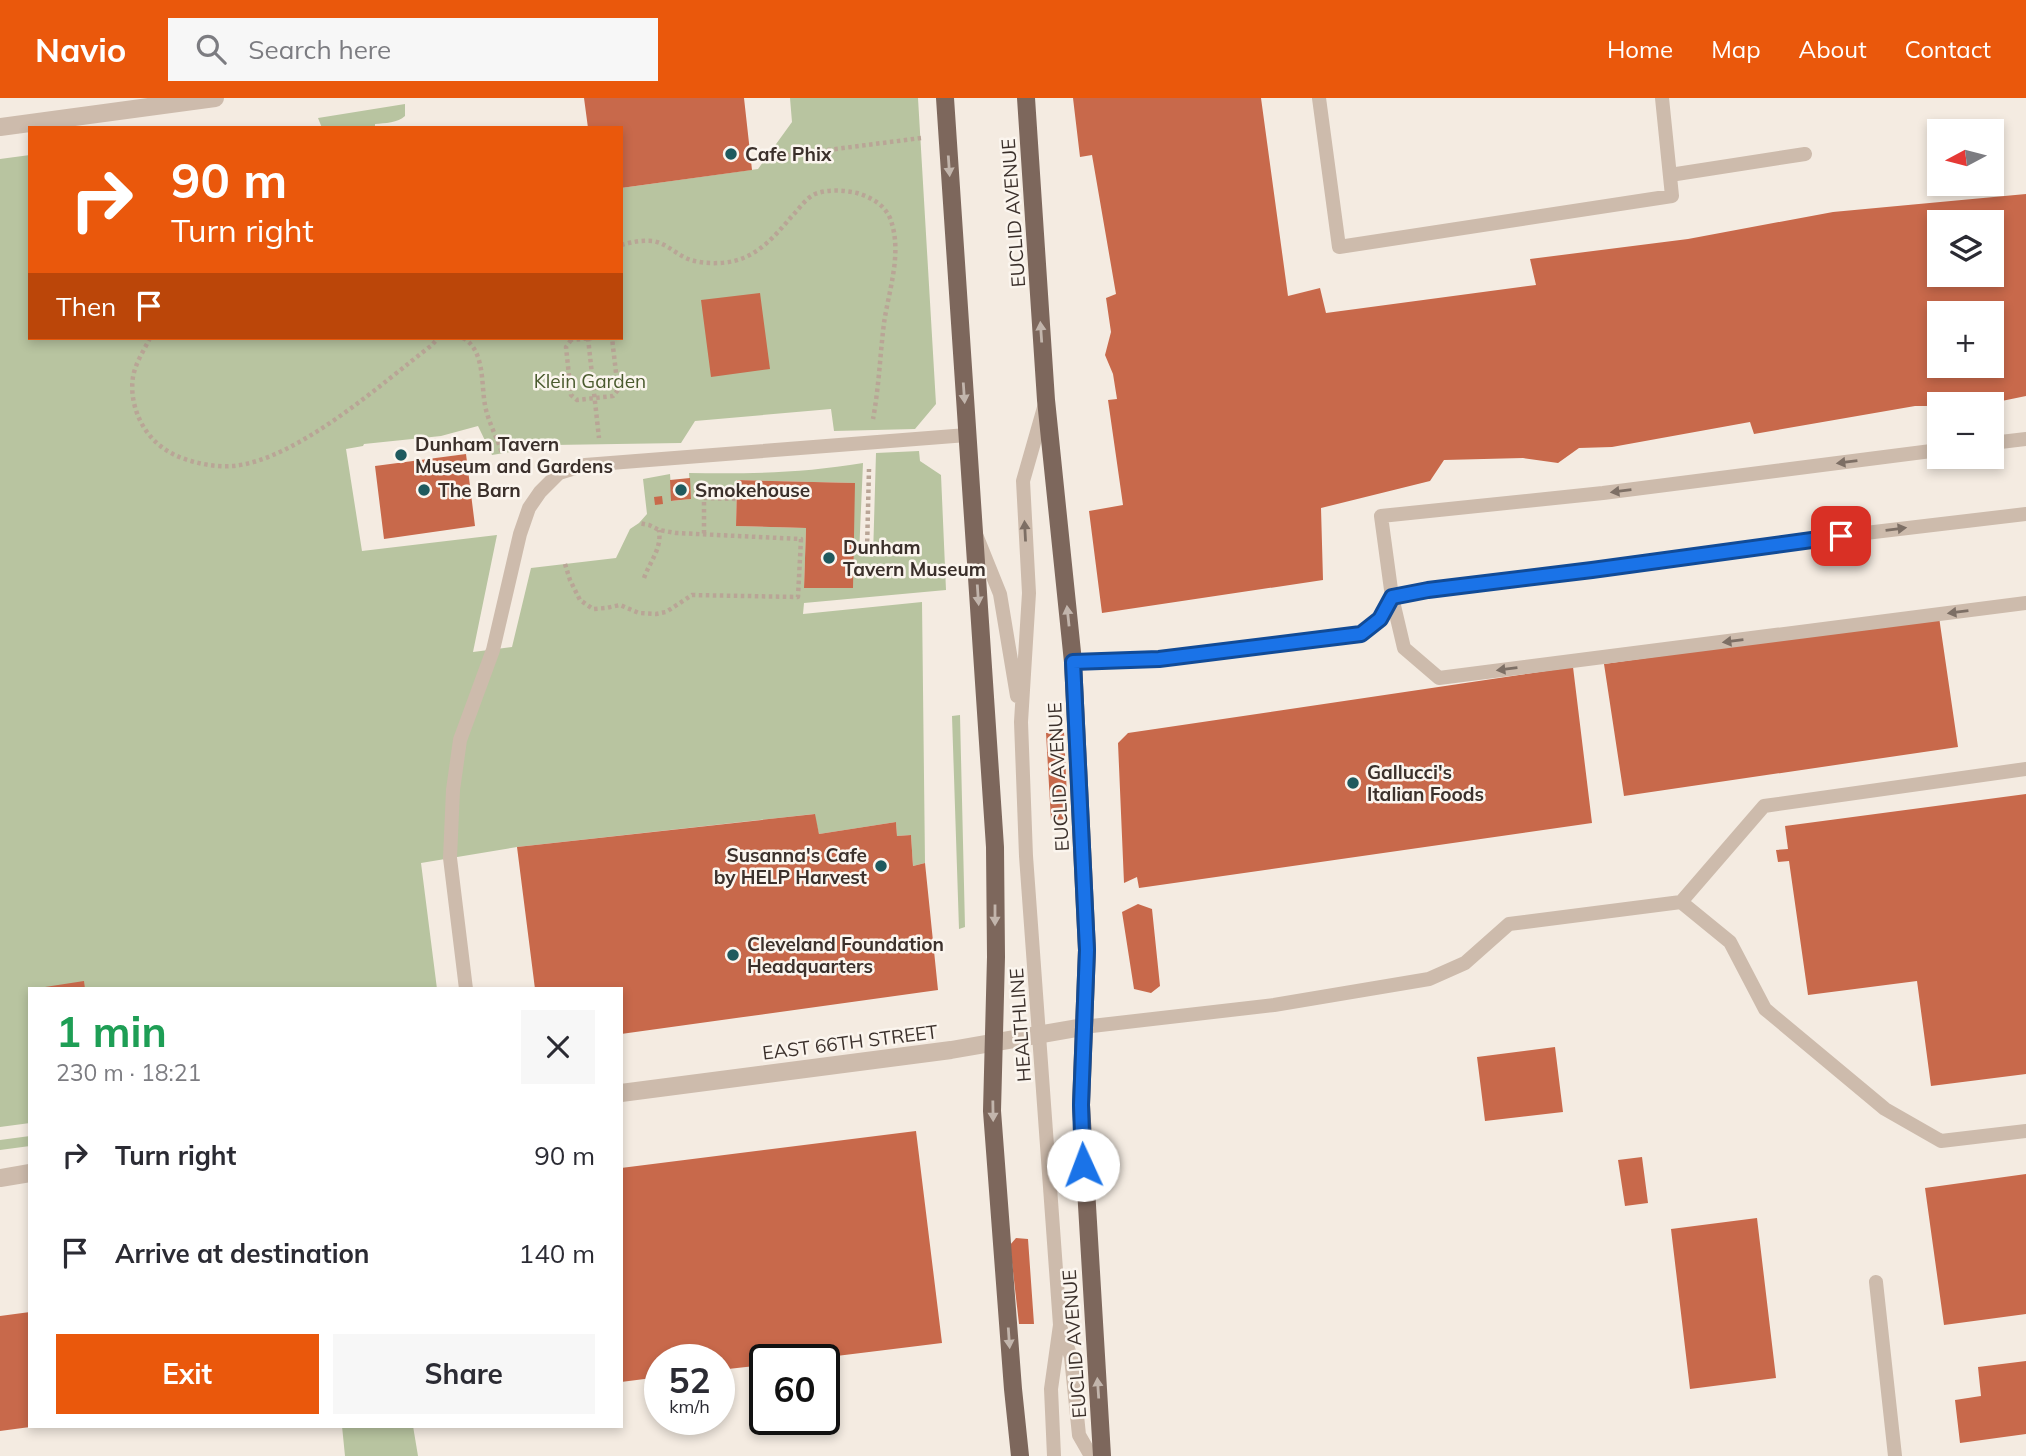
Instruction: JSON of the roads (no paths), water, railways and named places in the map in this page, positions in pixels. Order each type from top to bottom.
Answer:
[{"type":"main road","points":[[945,98],[995,847],[992,1111],[1020,1456]]},
{"type":"main road","name":"EUCLID AVENUE","points":[[1026,98],[1046,400],[1073,662],[1087,950],[1082,1129],[1102,1456]]},
{"type":"street","points":[[0,127],[215,98]]},
{"type":"street","name":"EAST 66TH STREET","points":[[623,1093],[994,1043],[1083,1027]]},
{"type":"street","points":[[0,1178],[28,1173]]},
{"type":"lane","points":[[1320,98],[1339,247],[1672,196],[1662,98]]},
{"type":"lane","points":[[1670,175],[1805,154]]},
{"type":"lane","name":"HEALTHLINE","points":[[1046,400],[1023,481],[1029,593],[1021,722],[1027,856],[1060,1325],[1051,1389],[1054,1456]]},
{"type":"lane","points":[[466,987],[450,858],[453,790],[460,740],[493,650],[520,534],[529,508],[540,492],[559,473],[585,465],[967,435]]},
{"type":"lane","points":[[2004,442],[2026,439]]},
{"type":"lane","points":[[1927,452],[1603,493],[1381,516],[1392,597],[1404,648],[1439,678],[2026,603]]},
{"type":"lane","points":[[1392,597],[1815,539],[2026,514]]},
{"type":"lane","name":"HEALTHLINE","points":[[973,527],[1000,594],[1021,722]]},
{"type":"lane","points":[[1073,662],[1159,659],[1361,634],[1380,619],[1392,597]]},
{"type":"lane","points":[[1083,1027],[1273,1005],[1429,979],[1465,962],[1509,924],[1681,902],[1764,806],[2026,769]]},
{"type":"lane","points":[[1681,902],[1730,942],[1765,1009],[1885,1109],[1941,1141],[2026,1131]]},
{"type":"lane","points":[[1876,1282],[1895,1456]]},
{"type":"lane","name":"HEALTHLINE","points":[[1060,1325],[1071,1357],[1079,1435],[1091,1456]]},
{"type":"place","name":"Cafe Phix","points":[[731,154]]},
{"type":"place","name":"Dunham Tavern Museum and Gardens","points":[[401,455]]},
{"type":"place","name":"The Barn","points":[[424,490]]},
{"type":"place","name":"Smokehouse","points":[[681,490]]},
{"type":"place","name":"Dunham Tavern Museum","points":[[829,558]]},
{"type":"place","name":"Gallucci's Italian Foods","points":[[1353,783]]},
{"type":"place","name":"Susanna's Cafe by HELP Harvest","points":[[881,866]]},
{"type":"place","name":"Cleveland Foundation Headquarters","points":[[733,955]]},
{"type":"park label","name":"Klein Garden","points":[[590,381]]}]
